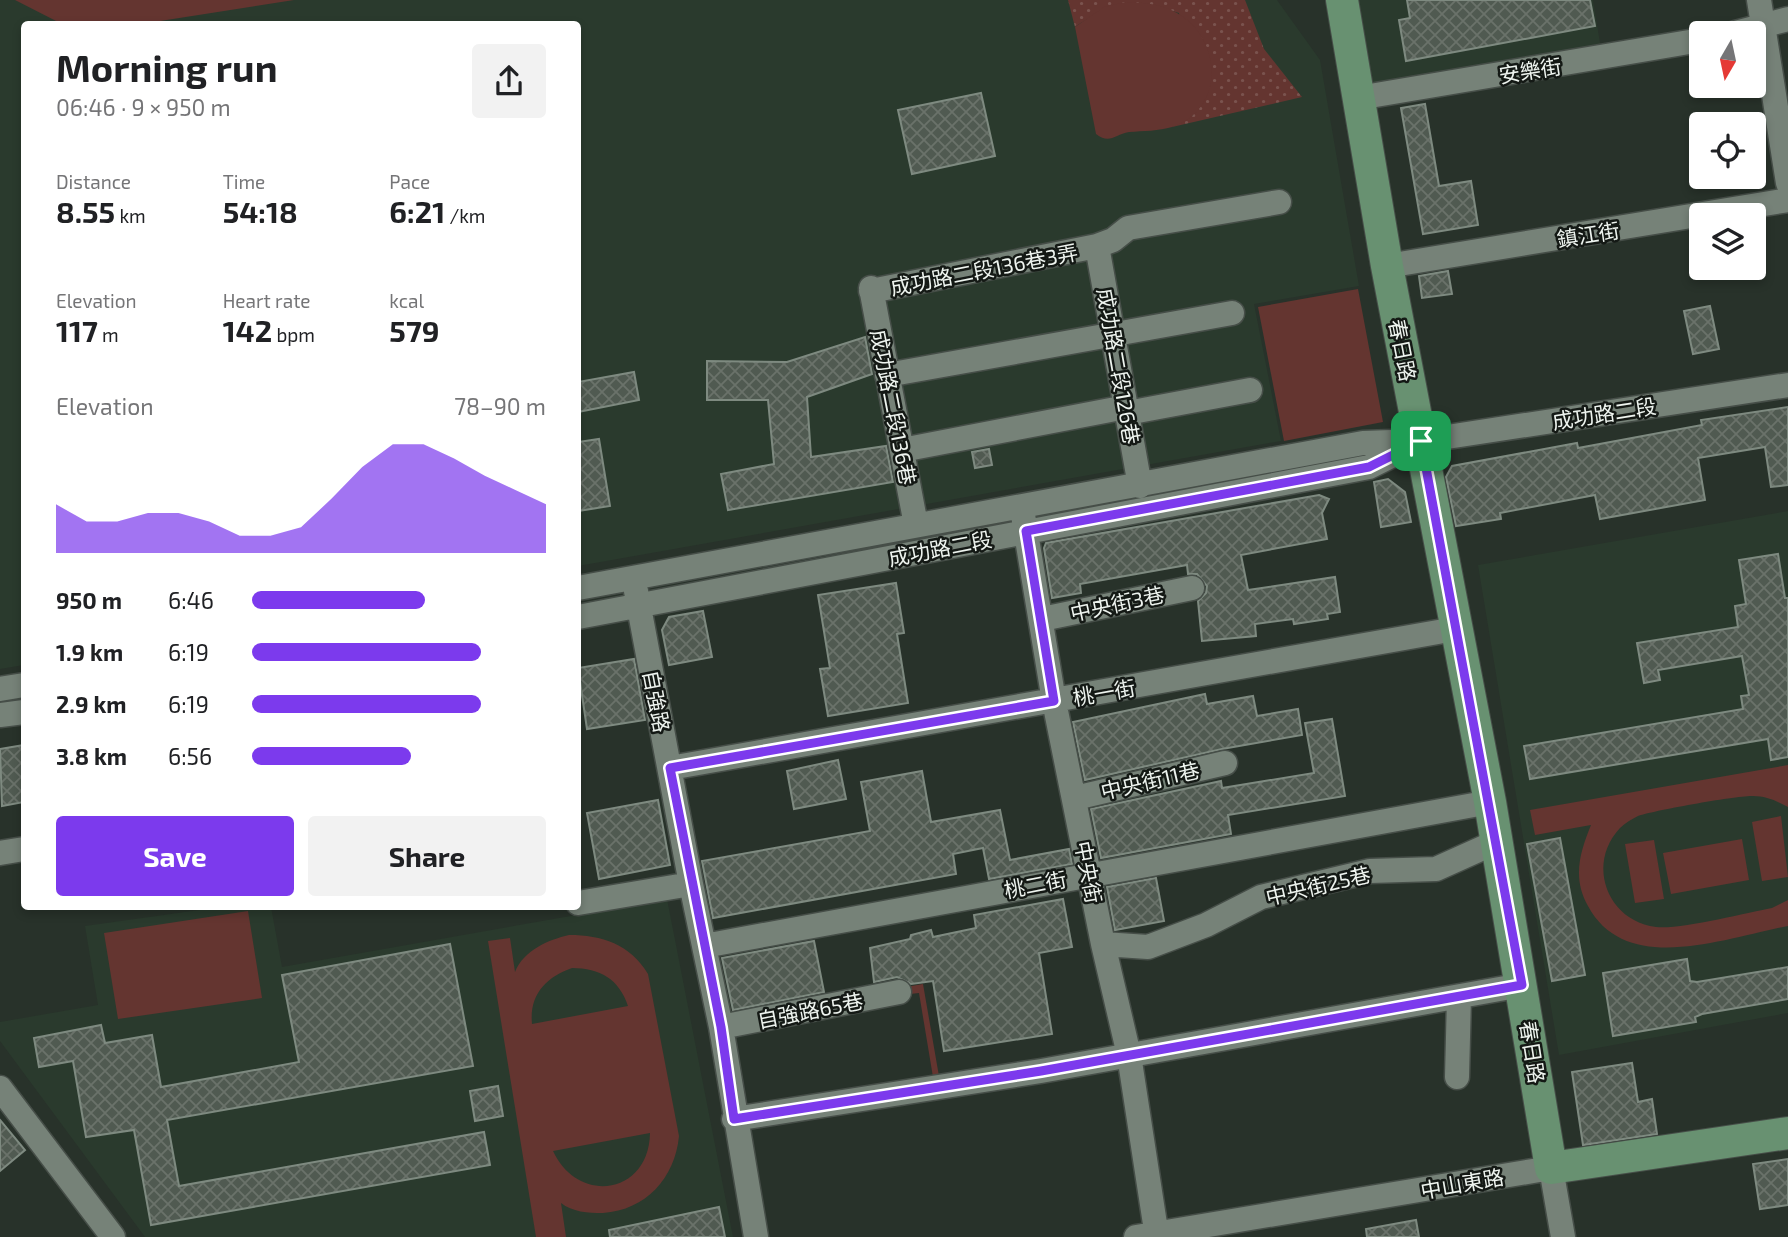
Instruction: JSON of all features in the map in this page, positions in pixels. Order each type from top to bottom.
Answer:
[{"type":"main road","name":"春日路","points":[[1342,0],[1387,266],[1490,802],[1551,1168]]},
{"type":"main road","name":"中山東路","points":[[1551,1168],[1788,1133]]},
{"type":"street","points":[[1759,0],[1763,21]]},
{"type":"street","points":[[1766,26],[1788,19]]},
{"type":"street","points":[[1766,40],[1788,183]]},
{"type":"street","name":"安樂街","points":[[1358,98],[1689,42]]},
{"type":"street","name":"鎮江街","points":[[1387,266],[1788,200]]},
{"type":"street","name":"成功路二段136巷3弄","points":[[871,289],[1097,246],[1112,240],[1128,228],[1279,202]]},
{"type":"street","name":"成功路二段126巷","points":[[1097,246],[1140,485]]},
{"type":"street","name":"成功路二段136巷","points":[[871,289],[916,526]]},
{"type":"street","points":[[887,374],[1232,313]]},
{"type":"street","name":"成功路二段","points":[[581,616],[639,606],[1023,519],[1140,485],[1363,443],[1421,441],[1788,384]]},
{"type":"street","points":[[902,450],[1250,390]]},
{"type":"street","name":"成功路二段","points":[[581,587],[916,526],[1023,519],[1369,467],[1421,441]]},
{"type":"street","name":"中央街","points":[[1023,519],[1054,701],[1103,944],[1129,1055],[1150,1236]]},
{"type":"street","name":"自強路","points":[[633,578],[721,1027],[734,1119],[756,1237]]},
{"type":"street","name":"中央街3巷","points":[[1042,619],[1192,588]]},
{"type":"street","name":"桃一街","points":[[670,768],[1455,629]]},
{"type":"street","points":[[0,689],[21,686]]},
{"type":"street","points":[[0,716],[21,712]]},
{"type":"street","name":"中央街11巷","points":[[1075,798],[1225,762]]},
{"type":"street","name":"桃二街","points":[[704,946],[1490,802]]},
{"type":"street","name":"中央街25巷","points":[[1103,944],[1148,947],[1206,925],[1261,897],[1370,871],[1436,869],[1496,842]]},
{"type":"street","points":[[0,853],[21,850]]},
{"type":"street","points":[[581,902],[691,884]]},
{"type":"street","points":[[734,1119],[1129,1055],[1522,985]]},
{"type":"street","name":"自強路65巷","points":[[721,1027],[899,992]]},
{"type":"street","points":[[1457,1077],[1460,997]]},
{"type":"street","points":[[0,1088],[113,1237]]},
{"type":"street","name":"中山東路","points":[[1150,1236],[1551,1168]]},
{"type":"street","name":"春日路","points":[[1551,1168],[1563,1237]]},
{"type":"shaded area","points":[[0,0],[1277,0],[1320,60],[1359,286],[1254,304],[1281,441],[581,565],[581,21],[21,21],[21,666],[0,669]]},
{"type":"shaded area","points":[[15,0],[294,0],[160,21],[56,21]]},
{"type":"shaded area","points":[[1068,0],[1245,0],[1264,49],[1302,97],[1172,127],[1193,115],[1179,13],[1149,6],[1125,5],[1113,7],[1075,27]]},
{"type":"shaded area","points":[[1356,0],[1593,0],[1601,49],[1371,87]]},
{"type":"shaded area","points":[[1126,2],[1164,7],[1192,24],[1203,39],[1212,73],[1209,90],[1202,105],[1190,118],[1172,127],[1129,132],[1105,139],[1096,134],[1075,27],[1104,7]]},
{"type":"shaded area","points":[[1358,289],[1383,422],[1284,441],[1258,307]]},
{"type":"shaded area","points":[[1788,511],[1788,1013],[1559,1055],[1478,565]]},
{"type":"shaded area","points":[[1788,765],[1788,807],[1767,798],[1745,796],[1638,816],[1620,828],[1610,842],[1604,858],[1604,874],[1614,903],[1625,914],[1639,922],[1656,927],[1680,926],[1772,908],[1788,900],[1788,926],[1707,944],[1679,947],[1651,947],[1626,941],[1605,928],[1583,896],[1579,865],[1591,825],[1535,835],[1530,810]]},
{"type":"shaded area","points":[[1781,816],[1788,877],[1762,881],[1752,822]]},
{"type":"shaded area","points":[[1742,839],[1749,880],[1671,894],[1663,853]]},
{"type":"shaded area","points":[[1654,840],[1664,899],[1635,903],[1625,844]]},
{"type":"shaded area","points":[[667,899],[733,1237],[145,1237],[0,1041],[0,1022],[98,1005],[85,926],[200,910],[272,910],[282,967]]},
{"type":"shaded area","points":[[248,911],[262,998],[118,1019],[104,933]]},
{"type":"shaded area","points":[[581,935],[614,943],[633,955],[648,974],[679,1136],[665,1178],[645,1198],[618,1211],[603,1213],[575,1210],[561,1203],[566,1237],[536,1237],[488,941],[510,938],[515,972],[531,952],[561,937]],"holes":[[[572,968],[591,970],[607,977],[614,982],[628,1006],[532,1024],[533,1004],[541,988],[554,976]],[[650,1133],[647,1154],[638,1170],[625,1180],[610,1186],[579,1180],[564,1168],[553,1151]]]},
{"type":"shaded area","points":[[923,984],[940,1082],[934,1083],[919,993],[901,995],[900,988]]},
{"type":"building","points":[[1407,0],[1590,0],[1595,26],[1406,61],[1399,20],[1410,18]]},
{"type":"building","points":[[981,93],[995,156],[912,174],[898,110]]},
{"type":"building","points":[[1425,104],[1439,186],[1471,181],[1478,225],[1423,234],[1401,108]]},
{"type":"building","points":[[1448,271],[1452,294],[1422,298],[1419,276]]},
{"type":"building","points":[[1710,306],[1719,349],[1693,354],[1684,311]]},
{"type":"building","points":[[865,337],[872,374],[807,397],[811,457],[886,446],[893,482],[728,510],[721,474],[774,464],[768,400],[707,400],[707,361],[787,362]]},
{"type":"building","points":[[634,372],[639,400],[581,411],[581,381]]},
{"type":"building","points":[[1788,407],[1788,485],[1771,487],[1765,447],[1698,458],[1705,500],[1600,519],[1595,495],[1500,513],[1501,519],[1456,526],[1446,477],[1452,466],[1577,443],[1578,448],[1702,425],[1701,420]]},
{"type":"building","points":[[599,439],[610,506],[581,511],[581,442]]},
{"type":"building","points":[[989,449],[992,465],[975,468],[972,452]]},
{"type":"building","points":[[1388,479],[1405,492],[1411,522],[1381,527],[1374,482]]},
{"type":"building","points":[[1319,495],[1329,499],[1322,513],[1327,539],[1241,555],[1248,590],[1335,577],[1340,612],[1327,614],[1328,619],[1294,624],[1293,619],[1255,624],[1256,636],[1202,641],[1198,601],[1206,593],[1207,586],[1197,574],[1188,574],[1187,565],[1080,584],[1081,593],[1052,598],[1044,548],[1046,543]]},
{"type":"building","points":[[1778,554],[1785,598],[1788,598],[1788,757],[1771,760],[1768,739],[1530,779],[1524,746],[1743,709],[1741,696],[1749,695],[1742,656],[1658,670],[1660,680],[1644,683],[1637,643],[1738,627],[1735,606],[1746,604],[1739,560]]},
{"type":"building","points":[[896,583],[904,633],[897,634],[908,703],[828,716],[820,669],[830,668],[818,595]]},
{"type":"building","points":[[703,611],[712,657],[669,665],[662,630],[669,617]]},
{"type":"building","points":[[634,659],[645,720],[587,729],[581,668]]},
{"type":"building","points":[[1205,694],[1207,704],[1253,696],[1257,716],[1298,709],[1302,735],[1222,749],[1085,780],[1073,722]]},
{"type":"building","points":[[1332,719],[1345,796],[1228,815],[1231,834],[1101,858],[1091,809],[1221,781],[1222,788],[1314,773],[1305,723]]},
{"type":"building","points":[[21,746],[21,803],[2,806],[0,749]]},
{"type":"building","points":[[838,760],[846,799],[794,809],[787,771]]},
{"type":"building","points":[[922,771],[931,822],[1000,810],[1010,860],[1069,849],[1072,864],[989,879],[983,848],[953,854],[956,874],[713,918],[702,861],[870,831],[861,782]]},
{"type":"building","points":[[658,800],[670,865],[599,879],[587,813]]},
{"type":"building","points":[[1560,838],[1585,975],[1552,981],[1527,844]]},
{"type":"building","points":[[1156,878],[1164,921],[1115,930],[1107,887]]},
{"type":"building","points":[[1063,899],[1072,947],[1039,953],[1052,1034],[944,1051],[933,981],[911,984],[897,977],[874,982],[870,948],[910,939],[911,935],[931,930],[933,937],[976,928],[974,915]]},
{"type":"building","points":[[814,941],[824,992],[733,1010],[722,958]]},
{"type":"building","points":[[450,944],[473,1066],[167,1120],[179,1186],[484,1132],[490,1165],[151,1225],[134,1130],[86,1137],[73,1061],[39,1067],[34,1038],[101,1025],[105,1043],[152,1035],[161,1087],[299,1062],[282,975]]},
{"type":"building","points":[[1687,959],[1690,981],[1697,982],[1788,967],[1788,999],[1702,1014],[1695,1017],[1696,1022],[1613,1036],[1603,973]]},
{"type":"building","points":[[1632,1063],[1638,1102],[1652,1099],[1657,1134],[1583,1145],[1572,1072]]},
{"type":"building","points":[[498,1086],[503,1116],[475,1121],[470,1091]]},
{"type":"building","points":[[0,1120],[25,1150],[0,1171]]},
{"type":"building","points":[[1788,1159],[1788,1205],[1760,1209],[1753,1164]]},
{"type":"building","points":[[719,1207],[725,1237],[610,1237],[609,1230]]},
{"type":"building","points":[[1416,1220],[1419,1237],[1367,1237],[1366,1229]]},
{"type":"route","points":[[1421,441],[1522,985],[1041,1071],[866,1096],[734,1119],[721,1027],[670,768],[1054,701],[1026,531],[1369,467],[1421,441]]}]
